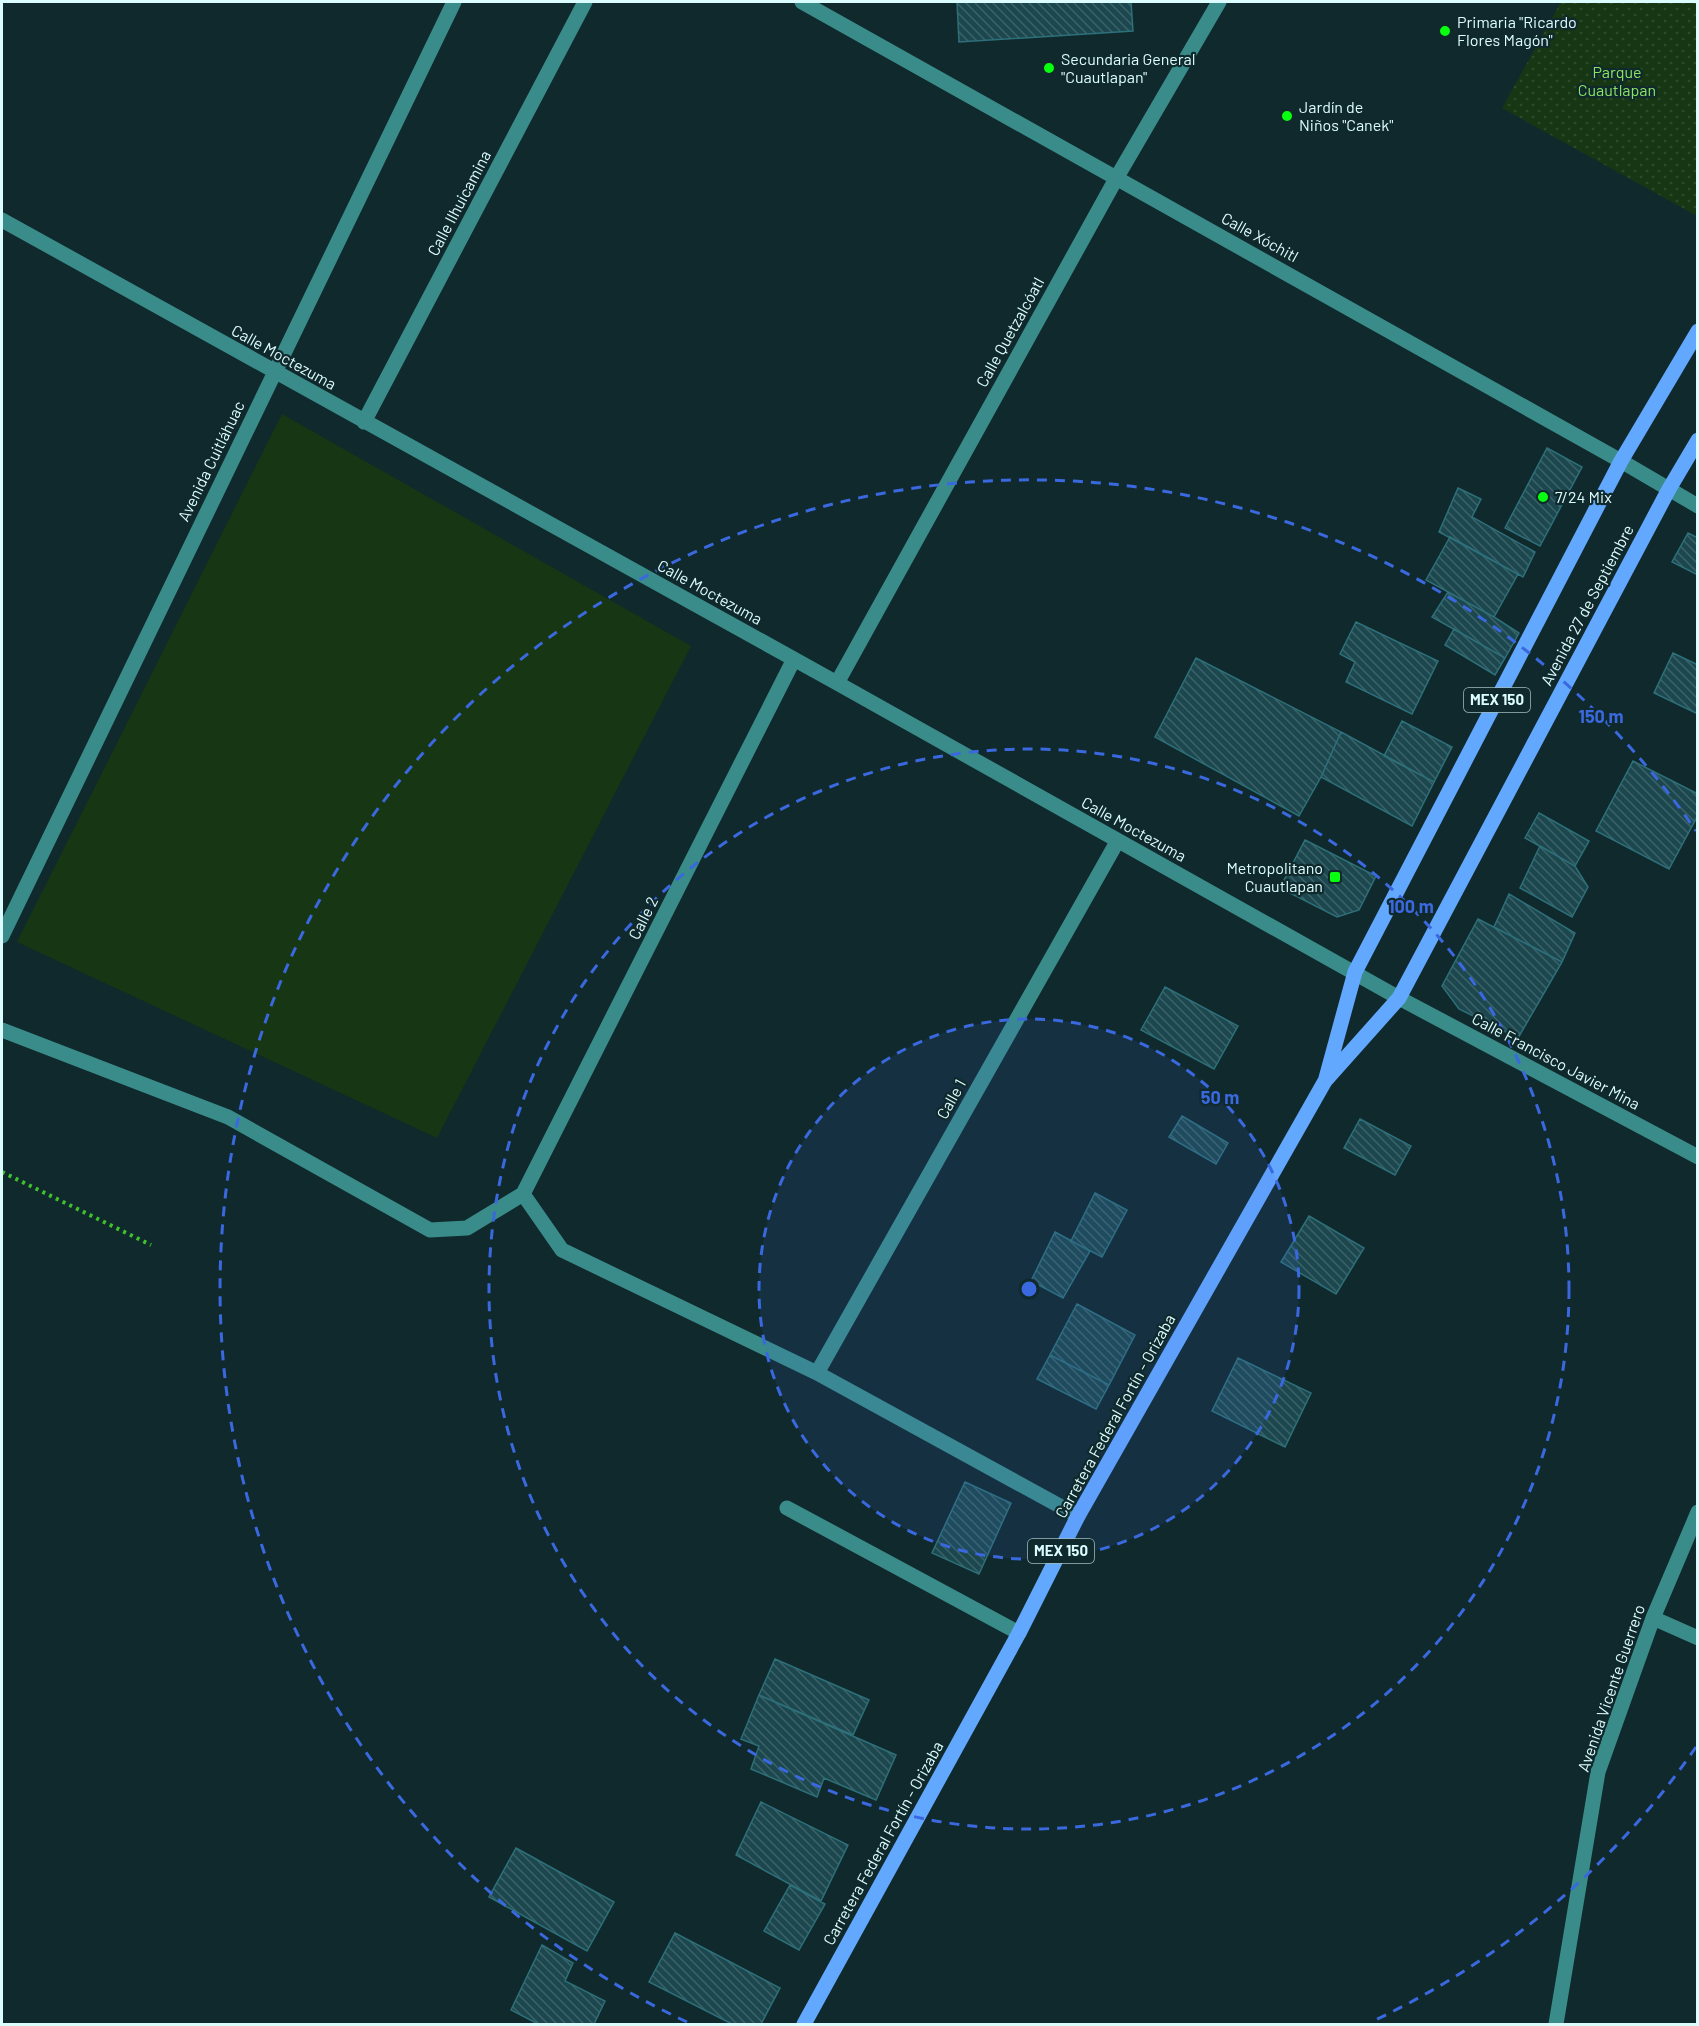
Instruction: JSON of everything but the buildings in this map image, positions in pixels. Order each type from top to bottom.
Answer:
[{"type":"main road","name":"MEX 150","points":[[1325,1081],[1355,972],[1621,461],[1698,331]]},
{"type":"main road","name":"Avenida 27 de Septiembre","points":[[1325,1081],[1399,998],[1668,489],[1698,440]]},
{"type":"main road","name":"Carretera Federal Fortín - Orizaba","points":[[804,2025],[1019,1633],[1078,1516],[1325,1081]]},
{"type":"street","name":"Avenida Cuitláhuac","points":[[2,936],[454,2]]},
{"type":"street","name":"Calle Ilhuicamina","points":[[364,422],[585,2]]},
{"type":"street","name":"Calle Xóchitl","points":[[802,2],[1117,177],[1698,506]]},
{"type":"street","name":"Calle Quetzalcóatl","points":[[837,683],[1117,177],[1219,2]]},
{"type":"street","name":"Calle Moctezuma","points":[[2,220],[794,659],[1399,998]]},
{"type":"street","name":"Calle 2","points":[[523,1194],[794,659]]},
{"type":"street","name":"Calle 1","points":[[817,1373],[1118,842]]},
{"type":"street","name":"Calle Francisco Javier Mina","points":[[1399,998],[1698,1157]]},
{"type":"street","points":[[2,1030],[228,1117],[430,1230],[467,1228],[523,1194],[562,1250],[817,1373],[1078,1516]]},
{"type":"street","points":[[787,1508],[1019,1633]]},
{"type":"street","name":"Avenida Vicente Guerrero","points":[[1556,2025],[1598,1772],[1653,1618],[1698,1512]]},
{"type":"street","points":[[1653,1618],[1698,1638]]},
{"type":"path","points":[[2,1172],[151,1245]]},
{"type":"green space","name":"Parque Cuautlapan","points":[[1561,2],[1697,2],[1697,216],[1502,108]]},
{"type":"green space","points":[[282,414],[691,646],[437,1138],[17,942]]},
{"type":"place","name":"Primaria \"Ricardo Flores Magón\"","points":[[1445,31]]},
{"type":"place","name":"Secundaria General \"Cuautlapan\"","points":[[1049,68]]},
{"type":"place","name":"Jardín de Niños \"Canek\"","points":[[1287,116]]},
{"type":"place","name":"7/24 Mix","points":[[1543,497]]},
{"type":"place","name":"Metropolitano Cuautlapan","points":[[1335,877]]}]
